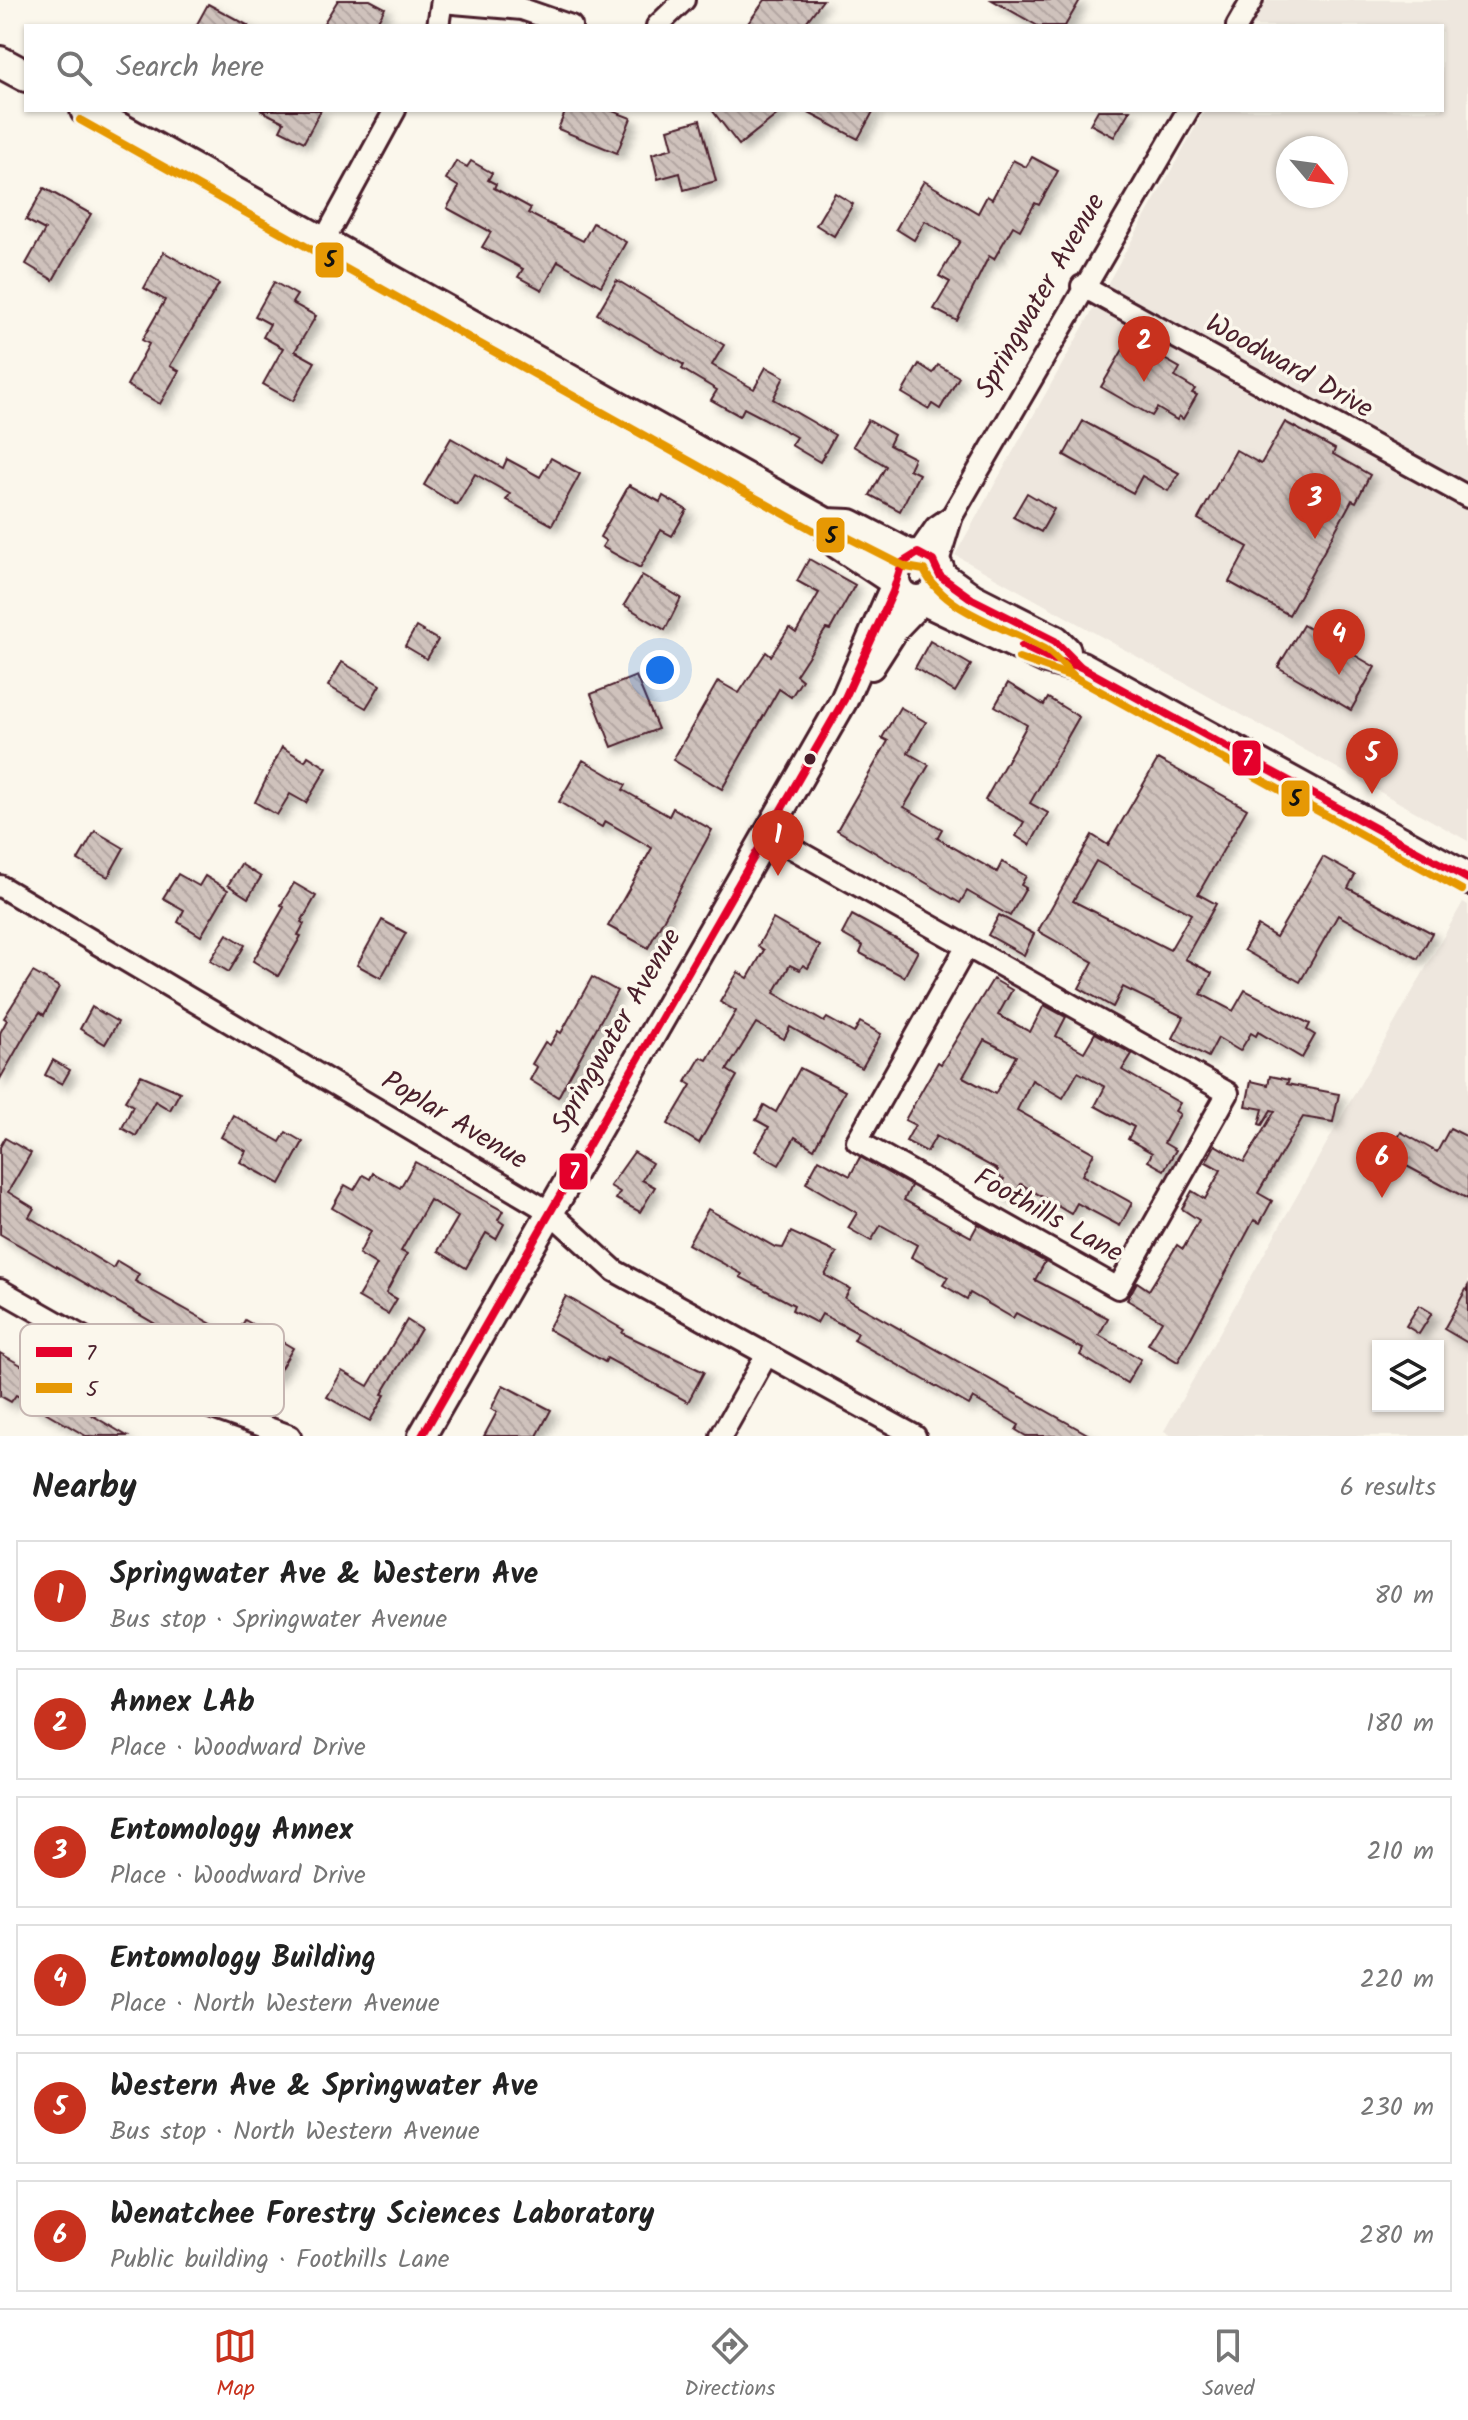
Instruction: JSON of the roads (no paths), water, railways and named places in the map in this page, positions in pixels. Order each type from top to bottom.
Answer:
[{"type":"main road","points":[[0,62],[24,75]]},
{"type":"main road","points":[[90,112],[826,524],[838,543],[972,599],[1055,641],[1081,667],[1468,879]]},
{"type":"street","points":[[659,24],[684,0]]},
{"type":"street","points":[[1238,24],[1252,0]]},
{"type":"street","points":[[438,24],[442,1],[522,9],[565,24]]},
{"type":"street","points":[[323,242],[394,112]]},
{"type":"street","name":"Springwater Avenue","points":[[422,1436],[1082,286],[1187,112]]},
{"type":"street","name":"Woodward Drive","points":[[1082,286],[1468,497]]},
{"type":"street","name":"Foothills Lane","points":[[767,834],[967,946],[1228,1093],[1118,1288],[857,1141],[967,946]]},
{"type":"street","name":"Poplar Avenue","points":[[0,886],[550,1212],[615,1271],[915,1436]]},
{"type":"street","points":[[0,1290],[60,1324]]},
{"type":"street","points":[[721,1436],[766,1356]]},
{"type":"street","points":[[235,1416],[290,1436]]},
{"type":"place","name":"Annex LAb","points":[[1144,382]]},
{"type":"place","name":"Entomology Annex","points":[[1315,539]]},
{"type":"place","name":"Entomology Building","points":[[1339,675]]},
{"type":"place","name":"Western Ave & Springwater Ave","points":[[1372,794]]},
{"type":"place","name":"Springwater Ave & Western Ave","points":[[778,876]]},
{"type":"place","name":"Wenatchee Forestry Sciences Laboratory","points":[[1382,1198]]}]
